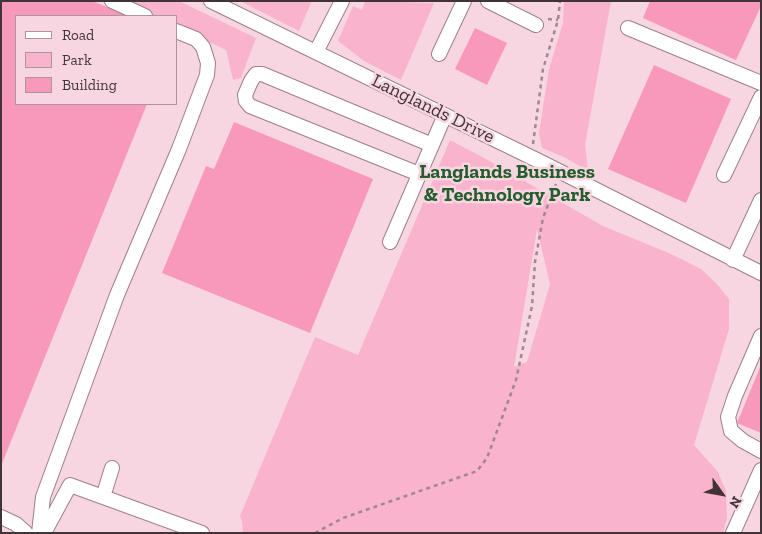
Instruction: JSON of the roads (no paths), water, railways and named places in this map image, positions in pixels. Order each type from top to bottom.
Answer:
[{"type":"street","points":[[112,1],[143,15]]},
{"type":"street","name":"Langlands Drive","points":[[211,1],[543,163],[761,273]]},
{"type":"street","points":[[316,52],[342,1]]},
{"type":"street","points":[[439,54],[464,1]]},
{"type":"street","points":[[489,2],[536,25]]},
{"type":"street","points":[[628,28],[761,83]]},
{"type":"street","points":[[39,533],[43,497],[117,295],[208,75],[208,63],[203,47],[196,39],[178,31]]},
{"type":"street","points":[[419,174],[250,106],[246,101],[245,95],[251,81],[256,74],[262,74],[432,145]]},
{"type":"street","points":[[724,175],[761,97]]},
{"type":"street","points":[[390,242],[445,115]]},
{"type":"street","points":[[733,260],[761,200]]},
{"type":"street","points":[[761,336],[728,417],[731,431],[743,441],[761,450]]},
{"type":"street","points":[[103,497],[112,468]]},
{"type":"street","points":[[733,533],[761,470]]},
{"type":"street","points":[[44,533],[70,485],[202,533]]},
{"type":"street","points":[[1,517],[16,524],[26,533]]},
{"type":"district","name":"Langlands Business & Technology Park","points":[[507,184]]}]
